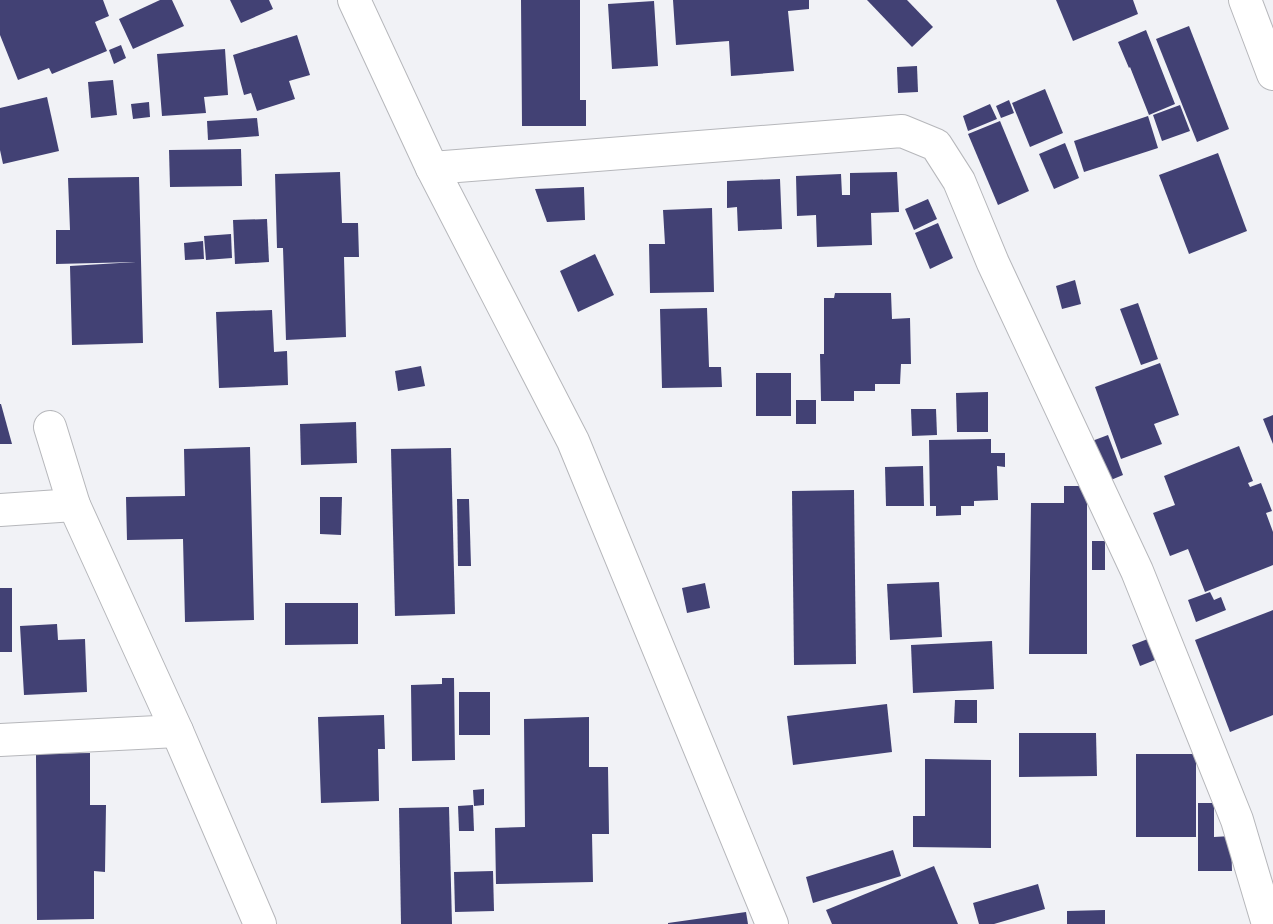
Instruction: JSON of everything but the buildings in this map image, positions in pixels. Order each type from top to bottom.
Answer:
[{"type":"street","points":[[354,0],[432,168],[573,441],[772,924]]},
{"type":"street","points":[[1245,0],[1273,74]]},
{"type":"street","points":[[432,168],[902,130],[936,145],[959,181],[993,263],[1137,571],[1237,820],[1268,924]]},
{"type":"street","points":[[50,427],[74,505],[177,731],[261,924]]},
{"type":"street","points":[[0,510],[74,505]]},
{"type":"street","points":[[0,740],[177,731]]}]
